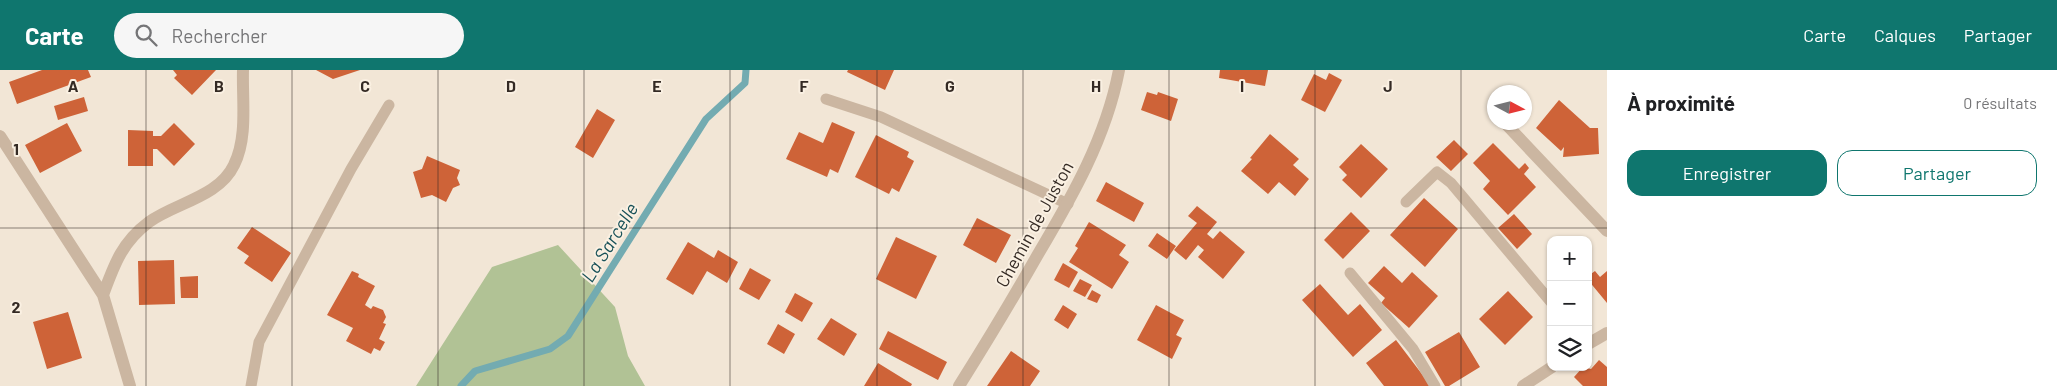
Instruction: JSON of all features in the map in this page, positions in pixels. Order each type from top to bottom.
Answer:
[{"type":"street","points":[[103,295],[117,256],[134,236],[150,222],[216,186],[228,175],[234,165],[242,134],[242,70]]},
{"type":"street","name":"Chemin de Juston","points":[[959,386],[991,336],[1068,204],[1098,143],[1119,70]]},
{"type":"street","points":[[1512,130],[1607,231]]},
{"type":"street","points":[[0,136],[103,295],[130,386]]},
{"type":"street","points":[[1592,341],[1607,332]]},
{"type":"street","points":[[1523,386],[1547,370]]},
{"type":"lane","points":[[826,99],[881,117],[1068,204]]},
{"type":"lane","points":[[251,386],[259,342],[351,169],[389,105]]},
{"type":"lane","points":[[1406,202],[1437,172],[1452,183],[1547,297]]},
{"type":"lane","points":[[1350,273],[1413,349],[1435,386]]},
{"type":"green space","points":[[558,245],[615,307],[628,356],[645,386],[416,386],[492,267]]},
{"type":"building","points":[[42,70],[88,70],[91,77],[17,104],[9,82]]},
{"type":"building","points":[[173,70],[216,70],[192,95],[174,78],[177,75]]},
{"type":"building","points":[[316,70],[360,70],[333,79]]},
{"type":"building","points":[[848,70],[894,70],[885,90],[847,72]]},
{"type":"building","points":[[1220,70],[1268,70],[1265,86],[1219,78]]},
{"type":"building","points":[[1329,73],[1342,80],[1325,112],[1301,100],[1314,74],[1326,80]]},
{"type":"building","points":[[1147,92],[1157,95],[1158,92],[1178,99],[1171,121],[1141,110]]},
{"type":"building","points":[[84,97],[88,111],[58,120],[54,106]]},
{"type":"building","points":[[1559,100],[1590,128],[1598,128],[1599,154],[1563,157],[1564,147],[1561,151],[1536,128]]},
{"type":"building","points":[[597,109],[615,120],[593,158],[575,147]]},
{"type":"building","points":[[832,122],[855,132],[838,173],[830,169],[827,177],[786,159],[799,132],[823,143]]},
{"type":"building","points":[[67,123],[82,151],[40,173],[25,145]]},
{"type":"building","points":[[174,123],[195,144],[174,166],[157,149],[153,149],[153,166],[128,166],[128,130],[153,131],[153,136],[161,136]]},
{"type":"building","points":[[1270,134],[1299,159],[1293,165],[1309,179],[1295,196],[1279,182],[1268,194],[1241,171]]},
{"type":"building","points":[[876,135],[909,152],[907,157],[914,161],[899,192],[892,188],[889,194],[855,177]]},
{"type":"building","points":[[1454,140],[1468,154],[1451,171],[1436,157]]},
{"type":"building","points":[[1493,143],[1519,169],[1525,163],[1529,168],[1524,174],[1536,187],[1508,215],[1483,189],[1490,181],[1473,163]]},
{"type":"building","points":[[1361,144],[1388,169],[1361,198],[1342,180],[1347,175],[1339,167]]},
{"type":"building","points":[[427,156],[460,170],[457,178],[460,185],[453,188],[446,202],[432,195],[421,198],[413,172],[422,169]]},
{"type":"building","points":[[1106,182],[1144,203],[1134,222],[1096,201]]},
{"type":"building","points":[[1424,198],[1458,229],[1425,267],[1390,235]]},
{"type":"building","points":[[1197,206],[1217,222],[1207,234],[1213,239],[1220,231],[1245,252],[1223,279],[1198,257],[1204,250],[1198,245],[1186,260],[1174,250],[1197,223],[1188,216]]},
{"type":"building","points":[[1351,212],[1370,231],[1343,259],[1324,240]]},
{"type":"building","points":[[1514,214],[1532,234],[1517,249],[1498,228]]},
{"type":"building","points":[[977,218],[1011,235],[996,263],[963,245]]},
{"type":"building","points":[[1089,222],[1126,245],[1119,255],[1129,262],[1112,289],[1069,262],[1078,248],[1075,246]]},
{"type":"building","points":[[252,227],[291,253],[272,282],[244,263],[249,256],[237,248]]},
{"type":"building","points":[[1157,233],[1176,246],[1167,259],[1148,246]]},
{"type":"building","points":[[896,237],[937,256],[916,299],[876,279]]},
{"type":"building","points":[[688,242],[714,258],[718,250],[738,262],[727,283],[707,271],[693,295],[666,279]]},
{"type":"building","points":[[174,260],[175,304],[139,305],[138,261]]},
{"type":"building","points":[[1063,263],[1078,272],[1069,288],[1054,280]]},
{"type":"building","points":[[1384,266],[1402,283],[1412,272],[1438,296],[1409,328],[1381,303],[1385,298],[1368,283]]},
{"type":"building","points":[[750,268],[771,280],[759,300],[739,289]]},
{"type":"building","points":[[352,271],[359,274],[358,277],[375,286],[365,305],[371,309],[373,306],[383,310],[386,317],[383,323],[386,324],[379,339],[385,342],[380,351],[374,348],[371,354],[346,341],[353,328],[327,315]]},
{"type":"building","points":[[1595,271],[1600,277],[1607,271],[1607,303],[1592,285],[1592,273]]},
{"type":"building","points":[[198,276],[198,298],[181,298],[180,277]]},
{"type":"building","points":[[1080,279],[1092,285],[1085,297],[1073,291]]},
{"type":"building","points":[[1320,284],[1348,315],[1360,304],[1382,330],[1353,357],[1302,300]]},
{"type":"building","points":[[1092,290],[1101,295],[1097,303],[1087,299]]},
{"type":"building","points":[[1508,291],[1533,317],[1505,345],[1479,319]]},
{"type":"building","points":[[795,293],[813,303],[802,322],[785,312]]},
{"type":"building","points":[[1063,305],[1077,314],[1068,329],[1054,320]]},
{"type":"building","points":[[1156,305],[1184,320],[1176,335],[1182,338],[1172,359],[1137,340]]},
{"type":"building","points":[[68,312],[82,358],[47,369],[33,322]]},
{"type":"building","points":[[831,318],[857,334],[844,356],[817,339]]},
{"type":"building","points":[[778,324],[795,334],[784,354],[767,344]]},
{"type":"building","points":[[888,331],[947,362],[938,380],[879,349]]},
{"type":"building","points":[[1459,332],[1480,367],[1449,386],[1445,386],[1425,352]]},
{"type":"building","points":[[1396,340],[1431,386],[1384,386],[1366,363]]},
{"type":"building","points":[[1011,351],[1040,371],[1030,386],[987,386]]},
{"type":"building","points":[[1599,360],[1607,367],[1607,386],[1583,386],[1574,377],[1579,371],[1592,371],[1592,368]]},
{"type":"building","points":[[878,363],[912,384],[911,386],[864,386]]},
{"type":"waterway","name":"La Sarcelle","points":[[461,386],[475,371],[550,349],[568,336],[706,119],[745,83],[746,70]]}]
